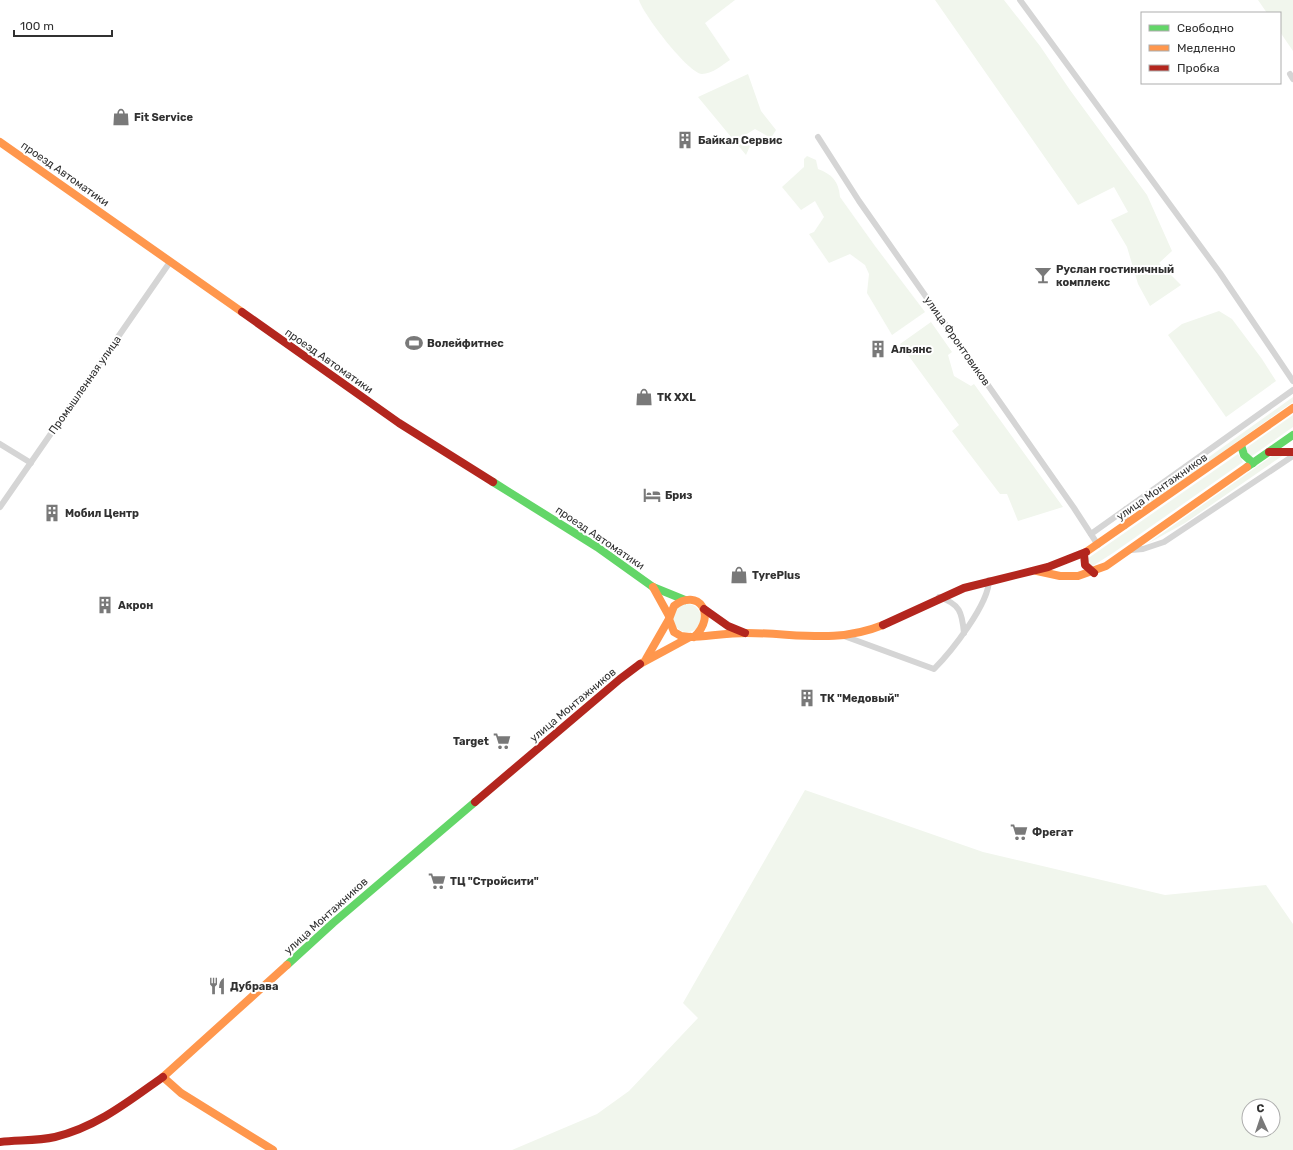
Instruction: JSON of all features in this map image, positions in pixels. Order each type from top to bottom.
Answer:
[{"type":"main road","name":"проезд Автоматики","points":[[0,142],[361,398],[438,449],[596,546],[653,587],[685,600]]},
{"type":"main road","name":"улица Монтажников","points":[[0,1142],[55,1137],[79,1129],[124,1105],[163,1077],[333,923],[615,683],[646,660],[692,637],[746,633],[810,637],[844,636],[881,626],[939,597],[989,580],[1036,571],[1084,554],[1293,408]]},
{"type":"main road","name":"улица Монтажников","points":[[1036,571],[1073,578],[1094,573],[1131,550],[1293,435]]},
{"type":"main road","points":[[1241,445],[1244,456],[1253,463]]},
{"type":"main road","points":[[1269,452],[1293,452]]},
{"type":"main road","points":[[1084,554],[1082,559],[1084,565],[1087,570],[1094,573]]},
{"type":"main road","name":"проезд Автоматики","points":[[653,587],[669,618]]},
{"type":"main road","points":[[685,600],[696,602],[704,609],[707,617],[706,625],[701,632],[692,637],[678,635],[673,631],[669,618],[674,605],[685,600]]},
{"type":"main road","name":"улица Монтажников","points":[[704,609],[728,626],[746,633]]},
{"type":"main road","name":"улица Монтажников","points":[[646,660],[669,618]]},
{"type":"main road","points":[[163,1077],[187,1096],[273,1150]]},
{"type":"street","points":[[1020,0],[1220,273],[1261,331],[1293,381]]},
{"type":"street","name":"улица Фронтовиков","points":[[818,137],[859,201],[1098,545]]},
{"type":"street","name":"Промышленная улица","points":[[0,507],[170,262]]},
{"type":"street","points":[[1091,534],[1293,390]]},
{"type":"street","points":[[0,444],[31,463]]},
{"type":"street","points":[[1131,550],[1143,549],[1164,542],[1293,456]]},
{"type":"street","points":[[1125,526],[1126,509]]},
{"type":"street","points":[[844,636],[934,669],[946,657],[964,633],[988,594],[989,580]]},
{"type":"street","points":[[939,597],[952,601],[961,611],[964,633]]},
{"type":"shaded area","points":[[639,0],[735,0],[705,23],[730,60],[717,69],[706,74],[695,71],[667,42],[642,7]]},
{"type":"shaded area","points":[[935,0],[1004,0],[1040,46],[1070,90],[1147,195],[1172,251],[1159,263],[1181,285],[1150,306],[1138,284],[1127,247],[1111,220],[1128,212],[1114,187],[1078,205]]},
{"type":"shaded area","points":[[1258,0],[1293,0],[1293,51],[1281,33],[1281,12],[1266,12]]},
{"type":"shaded area","points":[[748,74],[761,111],[776,130],[771,138],[755,129],[742,137],[750,146],[746,155],[698,97]]},
{"type":"shaded area","points":[[807,156],[816,160],[818,169],[827,173],[834,179],[838,187],[840,197],[925,312],[892,335],[867,293],[869,274],[865,265],[850,254],[829,263],[809,234],[814,232],[824,217],[815,201],[801,210],[782,187],[804,167],[804,159]]},
{"type":"shaded area","points":[[1219,311],[1232,319],[1262,359],[1276,381],[1226,417],[1168,335],[1182,324]]},
{"type":"shaded area","points":[[931,322],[952,352],[948,355],[954,376],[971,386],[974,384],[1063,507],[1018,521],[1007,494],[1000,494],[952,431],[959,425],[900,344]]},
{"type":"shaded area","points":[[1293,397],[1293,402],[1135,514],[1136,509]]},
{"type":"shaded area","points":[[1293,415],[1293,427],[1252,456],[1248,455],[1246,448]]},
{"type":"shaded area","points":[[1238,454],[1243,462],[1113,553],[1091,567],[1088,566],[1087,559]]},
{"type":"shaded area","points":[[1275,454],[1285,454],[1185,523],[1147,544]]},
{"type":"shaded area","points":[[687,604],[697,608],[701,618],[697,628],[687,632],[677,628],[673,618],[677,608]]},
{"type":"shaded area","points":[[805,790],[983,852],[1165,895],[1266,885],[1293,924],[1293,1150],[512,1150],[597,1114],[629,1091],[698,1018],[683,1003]]},
{"type":"traffic: fast","points":[[1247,467],[1293,435]]},
{"type":"traffic: fast","points":[[1241,445],[1244,455],[1253,463]]},
{"type":"traffic: fast","points":[[493,482],[597,547],[653,587],[685,600]]},
{"type":"traffic: fast","points":[[287,965],[333,923],[475,802]]},
{"type":"traffic: slow","points":[[0,142],[242,312]]},
{"type":"traffic: slow","points":[[1086,552],[1293,408]]},
{"type":"traffic: slow","points":[[1037,571],[1060,576],[1078,576],[1106,566],[1247,467]]},
{"type":"traffic: slow","points":[[653,587],[669,616]]},
{"type":"traffic: slow","points":[[694,637],[701,629],[705,613],[702,606],[697,602],[691,600],[683,601],[674,606],[669,619],[674,632],[681,636],[690,637],[697,637],[733,633],[832,636],[866,631],[883,625]]},
{"type":"traffic: slow","points":[[646,659],[669,619]]},
{"type":"traffic: slow","points":[[640,664],[690,637]]},
{"type":"traffic: slow","points":[[163,1077],[287,965]]},
{"type":"traffic: slow","points":[[163,1077],[181,1093],[273,1150]]},
{"type":"traffic: jam","points":[[242,312],[399,423],[493,482]]},
{"type":"traffic: jam","points":[[1269,452],[1293,452]]},
{"type":"traffic: jam","points":[[883,625],[964,588],[1048,567],[1086,552]]},
{"type":"traffic: jam","points":[[1084,554],[1085,565],[1094,573]]},
{"type":"traffic: jam","points":[[704,609],[728,626],[745,633]]},
{"type":"traffic: jam","points":[[475,802],[620,679],[640,664]]},
{"type":"traffic: jam","points":[[0,1142],[35,1140],[70,1133],[99,1120],[125,1104],[163,1077]]},
{"type":"place","name":"Fit Service","points":[[121,117]]},
{"type":"place","name":"Байкал Сервис","points":[[685,140]]},
{"type":"place","name":"Руслан гостиничный комплекс","points":[[1043,275]]},
{"type":"place","name":"Волейфитнес","points":[[414,343]]},
{"type":"place","name":"Альянс","points":[[878,349]]},
{"type":"place","name":"ТК XXL","points":[[644,397]]},
{"type":"place","name":"Бриз","points":[[652,495]]},
{"type":"place","name":"Мобил Центр","points":[[52,513]]},
{"type":"place","name":"TyrePlus","points":[[739,575]]},
{"type":"place","name":"Акрон","points":[[105,605]]},
{"type":"place","name":"ТК \"Медовый\"","points":[[807,698]]},
{"type":"place","name":"Target","points":[[502,741]]},
{"type":"place","name":"Фрегат","points":[[1019,832]]},
{"type":"place","name":"ТЦ \"Стройсити\"","points":[[437,881]]},
{"type":"place","name":"Дубрава","points":[[217,986]]}]
